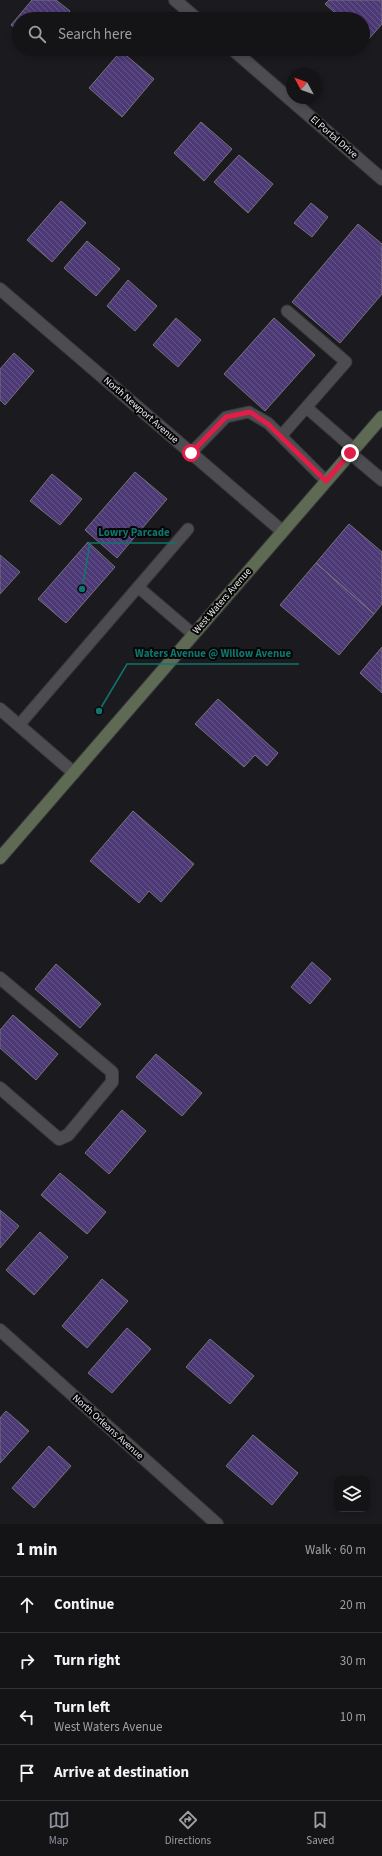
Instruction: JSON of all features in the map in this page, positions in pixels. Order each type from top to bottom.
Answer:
[{"type":"main road","name":"West Waters Avenue","points":[[0,858],[382,417]]},
{"type":"street","points":[[175,0],[189,12]]},
{"type":"street","name":"El Portal Drive","points":[[240,56],[382,179]]},
{"type":"street","name":"North Newport Avenue","points":[[0,289],[282,531]]},
{"type":"street","points":[[352,451],[382,480]]},
{"type":"street","points":[[0,709],[74,773]]},
{"type":"street","points":[[0,978],[112,1072],[112,1082],[68,1135],[59,1139],[0,1088]]},
{"type":"street","name":"North Orleans Avenue","points":[[0,1330],[217,1524]]},
{"type":"lane","points":[[281,436],[346,362],[287,311]]},
{"type":"lane","points":[[307,408],[352,451]]},
{"type":"lane","points":[[191,453],[226,417],[250,412],[268,424],[326,481]]},
{"type":"lane","points":[[19,725],[188,529]]},
{"type":"lane","points":[[138,587],[193,634]]},
{"type":"building","points":[[32,0],[56,0],[70,11],[69,12],[22,12]]},
{"type":"building","points":[[329,0],[382,0],[382,24],[370,38],[370,12],[334,12],[325,4]]},
{"type":"building","points":[[117,56],[127,56],[154,79],[122,117],[89,88]]},
{"type":"building","points":[[201,122],[232,149],[204,181],[174,153]]},
{"type":"building","points":[[239,155],[273,184],[248,213],[214,182]]},
{"type":"building","points":[[61,201],[86,223],[52,262],[27,240]]},
{"type":"building","points":[[311,203],[328,217],[312,237],[294,223]]},
{"type":"building","points":[[358,224],[382,244],[382,294],[340,343],[292,302]]},
{"type":"building","points":[[87,241],[120,269],[96,296],[64,268]]},
{"type":"building","points":[[128,280],[157,306],[135,331],[107,306]]},
{"type":"building","points":[[176,318],[201,340],[178,367],[153,345]]},
{"type":"building","points":[[274,318],[315,355],[265,411],[224,374]]},
{"type":"building","points":[[14,353],[34,371],[5,405],[0,400],[0,369]]},
{"type":"building","points":[[135,472],[167,499],[117,558],[85,530]]},
{"type":"building","points":[[52,474],[82,499],[60,525],[30,501]]},
{"type":"building","points":[[349,524],[382,552],[382,604],[374,614],[316,563]]},
{"type":"building","points":[[88,542],[115,567],[66,623],[38,599]]},
{"type":"building","points":[[0,555],[20,572],[0,594]]},
{"type":"building","points":[[316,563],[374,614],[339,655],[280,605]]},
{"type":"building","points":[[382,647],[382,693],[360,673]]},
{"type":"building","points":[[218,699],[278,753],[267,766],[255,755],[244,767],[195,724]]},
{"type":"building","points":[[133,811],[194,864],[161,902],[149,891],[139,903],[90,861]]},
{"type":"building","points":[[312,962],[331,979],[310,1004],[291,987]]},
{"type":"building","points":[[56,964],[101,1004],[80,1028],[35,989]]},
{"type":"building","points":[[13,1015],[58,1054],[36,1080],[0,1048],[0,1030]]},
{"type":"building","points":[[156,1054],[202,1093],[182,1116],[136,1077]]},
{"type":"building","points":[[122,1110],[146,1131],[109,1174],[85,1153]]},
{"type":"building","points":[[60,1173],[106,1212],[87,1234],[41,1195]]},
{"type":"building","points":[[0,1210],[19,1226],[0,1248]]},
{"type":"building","points":[[40,1232],[68,1257],[34,1295],[6,1270]]},
{"type":"building","points":[[102,1279],[128,1301],[87,1348],[62,1326]]},
{"type":"building","points":[[127,1328],[151,1349],[112,1393],[88,1373]]},
{"type":"building","points":[[210,1339],[254,1376],[230,1404],[186,1367]]},
{"type":"building","points":[[6,1411],[29,1431],[0,1463],[0,1418]]},
{"type":"building","points":[[253,1435],[298,1473],[272,1505],[226,1466]]},
{"type":"building","points":[[49,1446],[71,1466],[34,1508],[12,1488]]},
{"type":"place","name":"Lowry Parcade","points":[[82,589]]},
{"type":"place","name":"Waters Avenue @ Willow Avenue","points":[[99,711]]},
{"type":"route","points":[[191,453],[226,417],[250,412],[268,424],[326,481],[350,453]]}]
